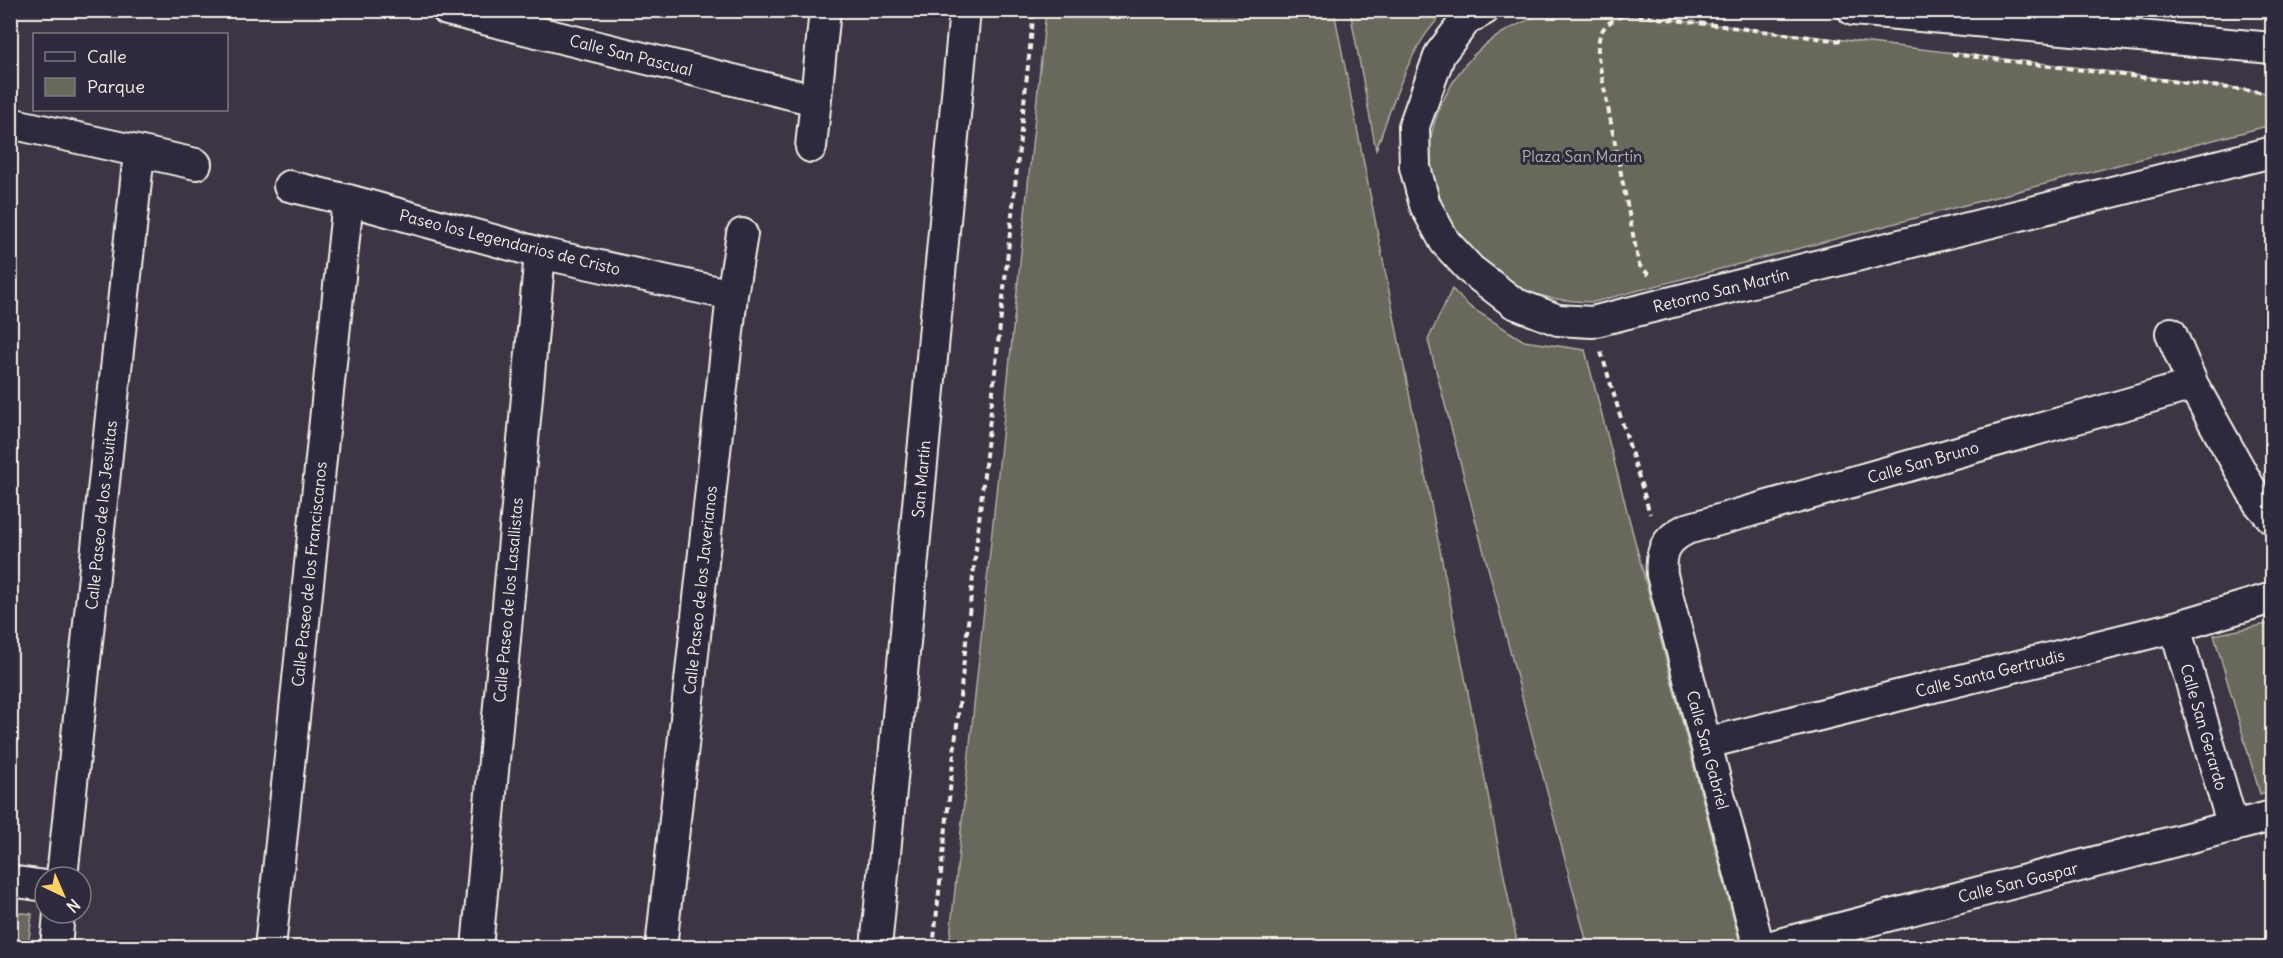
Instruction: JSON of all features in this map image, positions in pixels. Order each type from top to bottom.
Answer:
[{"type":"street","name":"Calle San Pascual","points":[[447,10],[815,100]]},
{"type":"street","points":[[811,147],[825,10]]},
{"type":"street","name":"San Martín","points":[[876,948],[964,10]]},
{"type":"street","name":"Retorno San Martín","points":[[1484,10],[1466,20],[1440,54],[1414,126],[1415,167],[1425,206],[1444,242],[1471,270],[1514,303],[1558,320],[1592,322],[2272,152]]},
{"type":"street","points":[[1853,10],[2272,48]]},
{"type":"street","points":[[10,123],[196,164]]},
{"type":"street","name":"Calle Paseo de los Jesuitas","points":[[63,865],[139,153]]},
{"type":"street","name":"Paseo los Legendarios de Cristo","points":[[289,186],[540,253],[732,295]]},
{"type":"street","name":"Calle Paseo de los Franciscanos","points":[[270,948],[348,200]]},
{"type":"street","name":"Calle Paseo de los Javerianos","points":[[661,948],[732,295],[742,234]]},
{"type":"street","name":"Calle Paseo de los Lasallistas","points":[[477,948],[540,253]]},
{"type":"street","points":[[2171,333],[2193,385],[2258,502],[2272,518]]},
{"type":"street","name":"Calle San Bruno","points":[[1662,552],[1668,541],[1687,529],[2193,385]]},
{"type":"street","name":"Calle San Gabriel","points":[[1662,552],[1662,575],[1759,948]]},
{"type":"street","name":"Calle Santa Gertrudis","points":[[1707,743],[2175,627],[2272,597]]},
{"type":"street","name":"Calle San Gerardo","points":[[2175,627],[2233,827]]},
{"type":"street","name":"Calle San Gaspar","points":[[1764,948],[2272,816]]},
{"type":"street","points":[[10,881],[33,884]]},
{"type":"street","points":[[56,948],[58,925]]},
{"type":"path","points":[[933,948],[1034,10]]},
{"type":"path","points":[[1628,15],[1616,18],[1602,29],[1597,42],[1598,57],[1639,265],[1652,277]]},
{"type":"path","points":[[1592,322],[1662,552]]},
{"type":"green space","points":[[1046,11],[1334,11],[1518,947],[949,947]]},
{"type":"green space","points":[[1350,11],[1448,11],[1435,22],[1413,55],[1376,150]]},
{"type":"green space","name":"Plaza San Martín","points":[[1548,11],[1598,11],[2082,68],[2269,93],[2272,114],[2267,126],[1594,302],[1560,299],[1538,295],[1517,287],[1480,263],[1460,238],[1444,208],[1437,191],[1430,159],[1430,144],[1438,113],[1447,92],[1465,65],[1492,39]]},
{"type":"green space","points":[[1452,289],[1470,307],[1524,341],[1585,350],[1741,947],[1588,947],[1428,340]]},
{"type":"green space","points":[[2272,623],[2272,790],[2260,794],[2214,635]]},
{"type":"green space","points":[[11,912],[32,914],[28,947],[11,947]]}]
